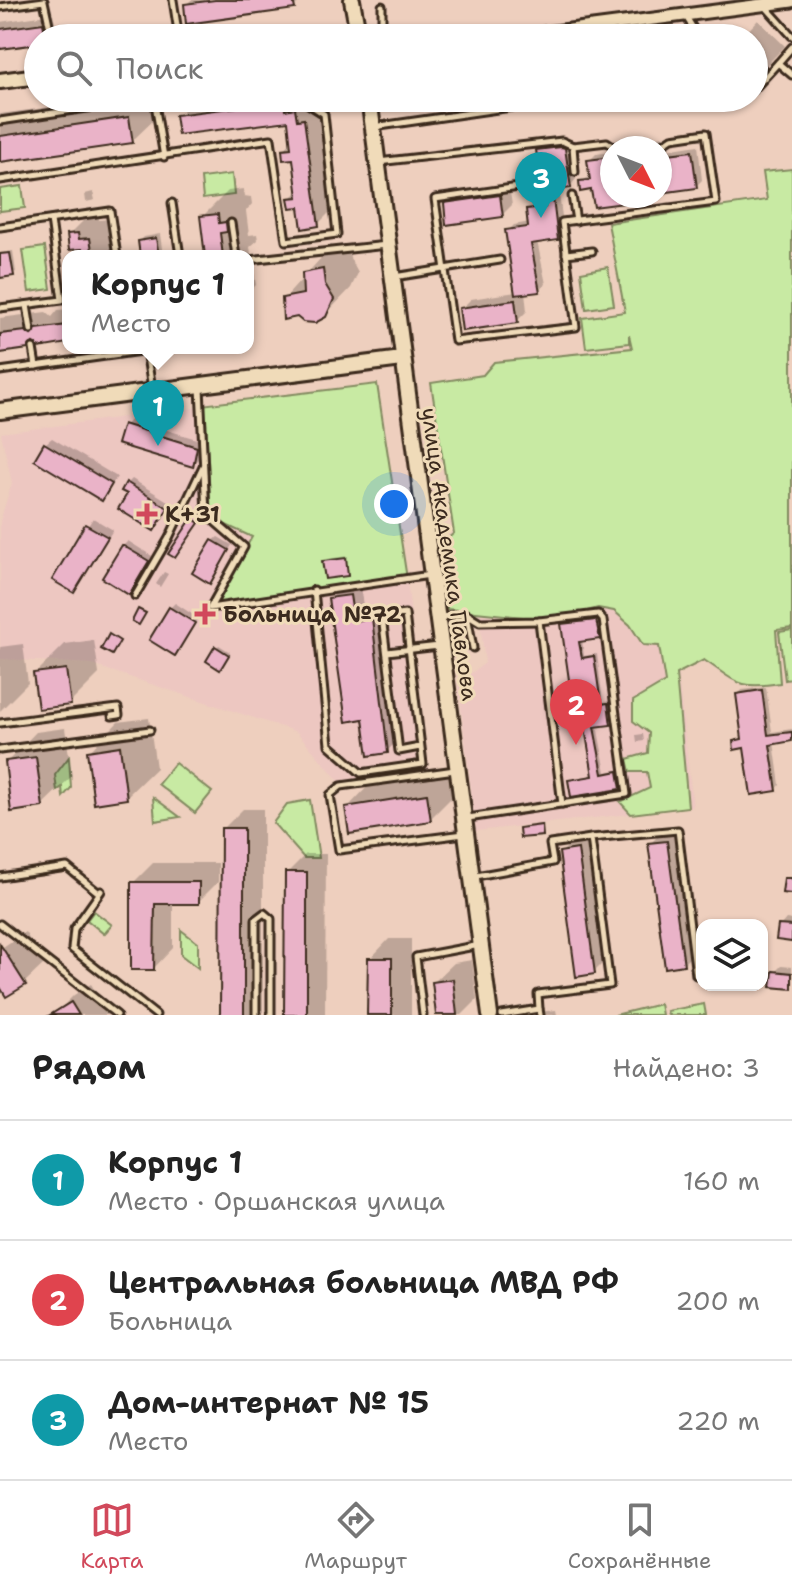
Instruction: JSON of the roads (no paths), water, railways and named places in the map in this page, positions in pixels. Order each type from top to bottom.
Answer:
[{"type":"street","points":[[352,0],[356,24]]},
{"type":"street","points":[[616,24],[685,15],[713,6],[792,1]]},
{"type":"street","points":[[0,81],[24,78]]},
{"type":"street","name":"улица Академика Павлова","points":[[371,112],[490,1015]]},
{"type":"street","points":[[0,411],[402,359]]},
{"type":"lane","points":[[173,0],[177,24]]},
{"type":"lane","points":[[0,7],[44,1],[49,24]]},
{"type":"lane","points":[[763,4],[792,36]]},
{"type":"lane","points":[[382,6],[384,24]]},
{"type":"lane","points":[[685,15],[690,24]]},
{"type":"lane","points":[[768,74],[792,47]]},
{"type":"lane","points":[[778,63],[792,75]]},
{"type":"lane","points":[[0,121],[60,112]]},
{"type":"lane","points":[[156,112],[164,157]]},
{"type":"lane","points":[[0,180],[271,139],[286,241],[337,234],[324,114],[321,112]]},
{"type":"lane","points":[[373,127],[477,112]]},
{"type":"lane","points":[[672,138],[706,133],[716,202],[672,208]]},
{"type":"lane","points":[[377,162],[562,141],[573,146],[600,143]]},
{"type":"lane","points":[[573,146],[575,172]]},
{"type":"lane","points":[[533,185],[435,199],[455,341],[576,327],[562,222],[672,208]]},
{"type":"lane","points":[[572,196],[576,221]]},
{"type":"lane","points":[[172,203],[179,250]]},
{"type":"lane","points":[[0,227],[110,211],[116,250]]},
{"type":"lane","points":[[0,308],[62,300],[51,220]]},
{"type":"lane","points":[[231,223],[235,250]]},
{"type":"lane","points":[[254,259],[388,245]]},
{"type":"lane","points":[[566,254],[592,251]]},
{"type":"lane","points":[[393,277],[500,260]]},
{"type":"lane","points":[[27,305],[31,330]]},
{"type":"lane","points":[[33,348],[36,366]]},
{"type":"lane","points":[[0,371],[107,354]]},
{"type":"lane","points":[[147,354],[153,393]]},
{"type":"lane","points":[[200,387],[206,514],[244,547],[210,608],[431,574]]},
{"type":"lane","points":[[135,596],[169,538],[203,465]]},
{"type":"lane","points":[[314,590],[329,745],[361,773],[423,764],[405,614],[382,617],[399,751],[420,747]]},
{"type":"lane","points":[[467,614],[473,648]]},
{"type":"lane","points":[[437,617],[467,614],[480,622],[602,616],[627,794],[562,804],[339,850],[330,795],[341,786],[457,769]]},
{"type":"lane","points":[[539,621],[562,804]]},
{"type":"lane","points":[[387,652],[440,646]]},
{"type":"lane","points":[[0,723],[118,708],[119,715],[112,716]]},
{"type":"lane","points":[[0,750],[150,730]]},
{"type":"lane","points":[[471,877],[553,862],[550,844],[678,830],[696,975]]},
{"type":"lane","points":[[502,1015],[540,1012],[538,994],[610,985],[591,838]]},
{"type":"lane","points":[[0,877],[67,867],[100,892],[74,929],[72,949],[156,1015]]},
{"type":"lane","points":[[256,1015],[256,919],[264,913],[271,918],[271,1015]]},
{"type":"lane","points":[[0,924],[117,1015]]},
{"type":"lane","points":[[423,1015],[416,957],[481,945]]},
{"type":"place","name":"Дом-интернат № 15","points":[[541,218]]},
{"type":"place","name":"Корпус 1","points":[[158,446]]},
{"type":"place","name":"К+31","points":[[147,514]]},
{"type":"place","name":"Больница №72","points":[[205,614]]},
{"type":"place","name":"Центральная больница МВД РФ","points":[[576,745]]}]
